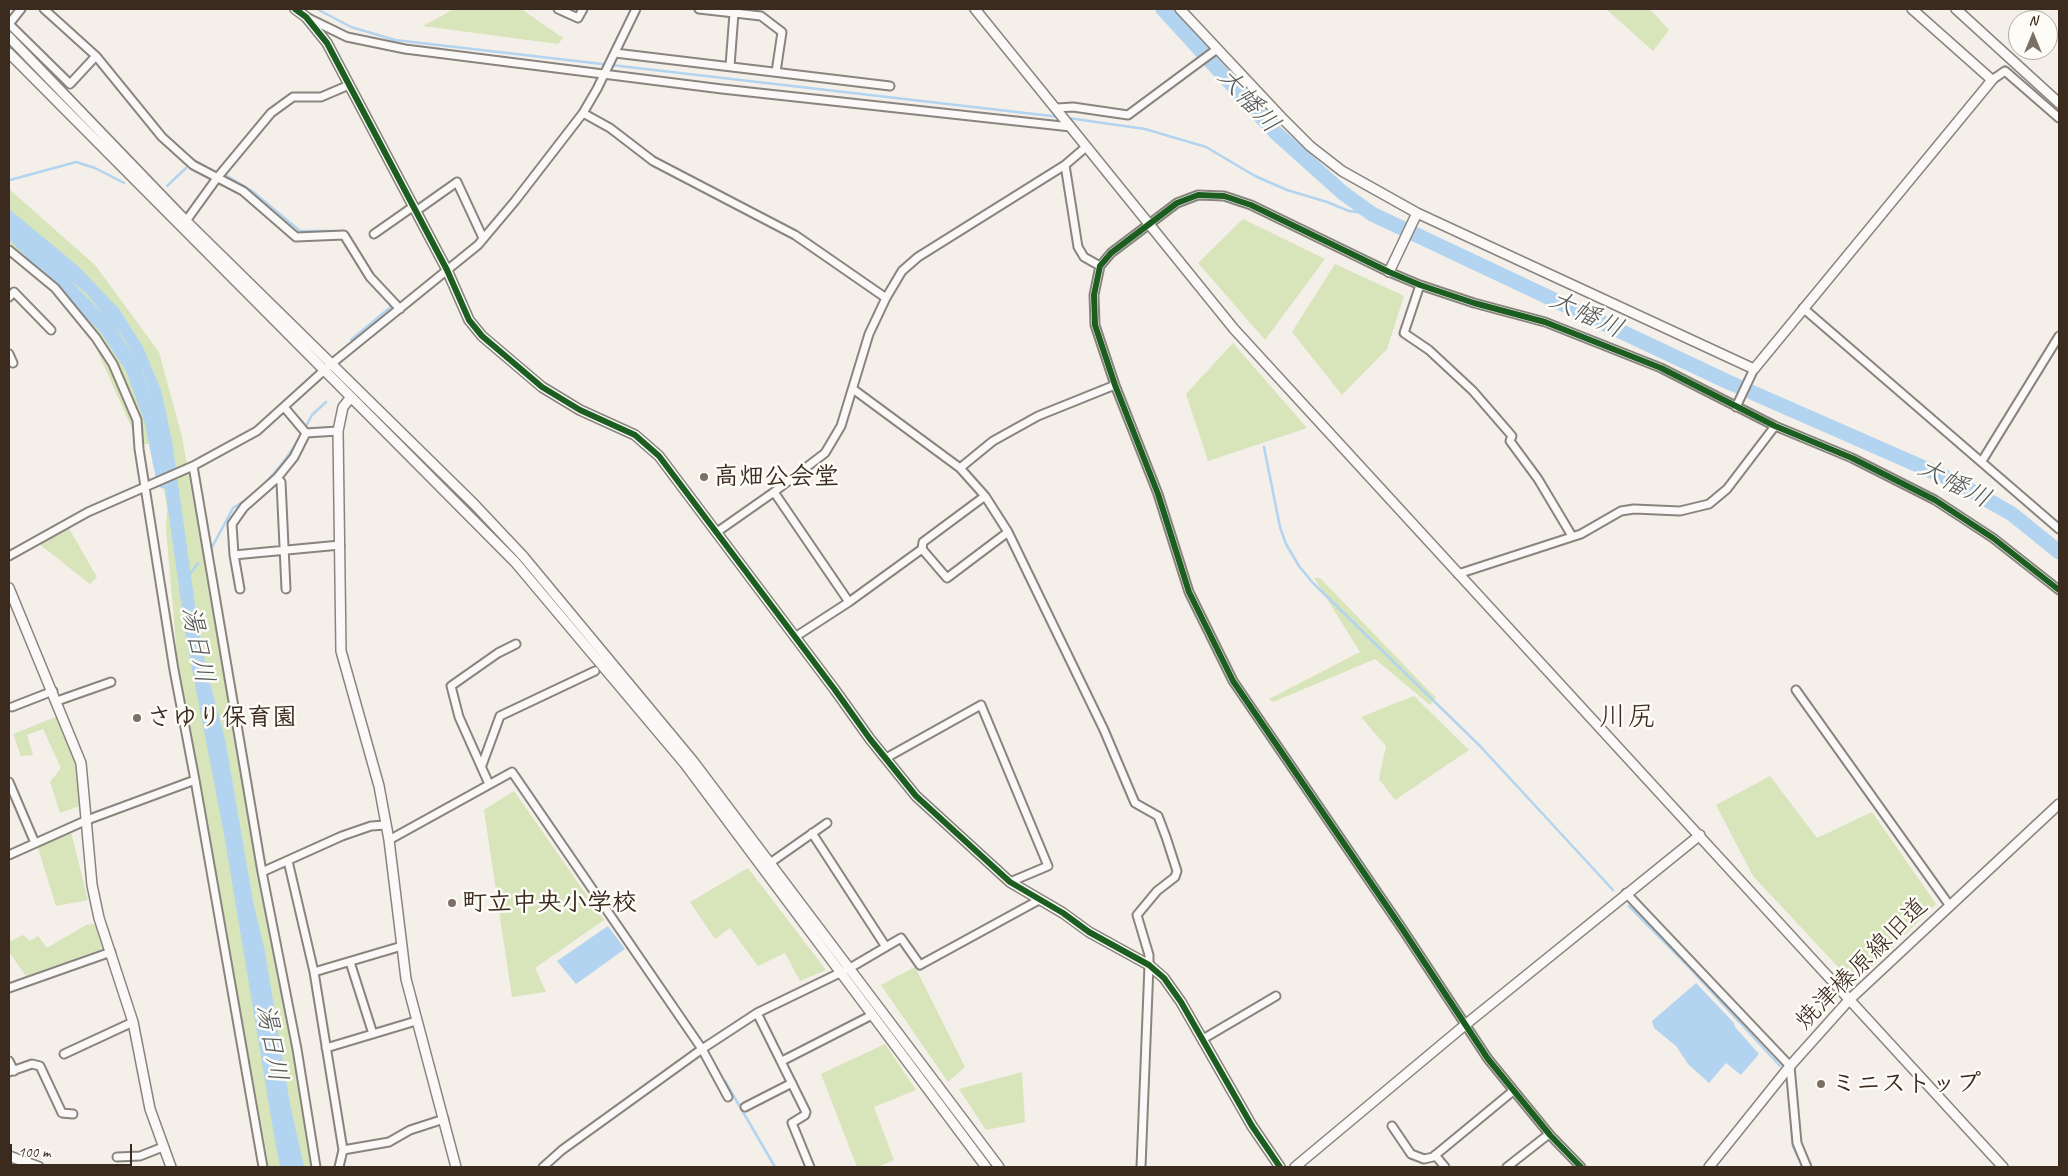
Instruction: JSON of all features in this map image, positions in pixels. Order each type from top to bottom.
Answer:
[{"type":"street","points":[[21,9],[9,24],[70,84]]},
{"type":"street","points":[[44,9],[96,56],[162,136],[193,165],[243,191],[296,237],[344,235],[370,277],[400,309]]},
{"type":"street","points":[[295,9],[348,37],[405,49],[1069,125]]},
{"type":"street","points":[[558,9],[578,18],[583,9]]},
{"type":"street","points":[[9,556],[88,512],[192,466],[242,440],[447,270],[483,238],[532,180],[583,113],[636,9]]},
{"type":"street","points":[[699,9],[761,16],[782,32],[776,72]]},
{"type":"street","points":[[975,9],[1234,329],[2003,1167]]},
{"type":"street","points":[[1180,9],[1310,146],[1342,171],[1417,213],[1754,369]]},
{"type":"street","points":[[1912,9],[1992,80]]},
{"type":"street","points":[[1956,9],[2059,103]]},
{"type":"street","points":[[730,66],[734,13]]},
{"type":"street","points":[[306,16],[327,43],[447,270],[469,320],[482,336],[542,387],[580,410],[635,435],[669,467],[916,796],[1010,882],[1089,932],[1149,965],[1164,978],[1181,1002],[1252,1126],[1280,1167]]},
{"type":"street","points":[[9,37],[327,368],[351,397],[515,562],[613,676],[685,764],[986,1167]]},
{"type":"street","points":[[1058,110],[1073,107],[1128,116],[1217,49]]},
{"type":"street","points":[[9,54],[327,368],[474,504],[523,556],[693,761],[999,1167]]},
{"type":"street","points":[[613,55],[730,66],[890,86]]},
{"type":"street","points":[[62,93],[96,56]]},
{"type":"street","points":[[1736,407],[1754,369],[1992,80],[2005,71],[2059,118]]},
{"type":"street","points":[[186,220],[216,178],[271,114],[282,104],[293,98],[321,98],[349,84]]},
{"type":"street","points":[[583,113],[610,128],[654,161],[795,235],[886,298]]},
{"type":"street","points":[[717,532],[774,492],[824,453],[841,426],[869,334],[886,298],[902,271],[918,256],[1065,166],[1086,147]]},
{"type":"street","points":[[1065,166],[1078,247],[1084,257],[1100,266]]},
{"type":"street","points":[[374,234],[457,182],[483,238]]},
{"type":"street","points":[[1581,1167],[1548,1134],[1513,1092],[1465,1025],[1403,930],[1233,681],[1189,592],[1158,494],[1115,385],[1095,324],[1094,295],[1100,266],[1111,253],[1177,202],[1198,195],[1224,196],[1251,205],[1389,272],[1420,285],[1474,304],[1545,322],[1661,368],[1775,426],[1852,458],[1936,500],[1993,538],[2059,590]]},
{"type":"street","points":[[1389,272],[1417,213]]},
{"type":"street","points":[[9,250],[55,288],[75,310],[113,364],[137,420],[174,670],[196,780],[263,1167]]},
{"type":"street","points":[[1420,285],[1404,333],[1428,350],[1474,392],[1512,436],[1510,441],[1538,479],[1572,536]]},
{"type":"street","points":[[9,297],[14,292],[51,330]]},
{"type":"street","points":[[1803,308],[1982,460],[2059,529]]},
{"type":"street","points":[[1982,460],[2059,336]]},
{"type":"street","points":[[9,354],[13,363]]},
{"type":"street","points":[[960,468],[993,441],[1038,416],[1115,385]]},
{"type":"street","points":[[853,389],[960,468],[985,496],[1008,532],[1104,730],[1135,803],[1158,816],[1177,871],[1175,877],[1157,891],[1137,915],[1149,965],[1141,1167]]},
{"type":"street","points":[[351,397],[343,407],[338,431],[341,651],[379,786],[389,840],[406,979],[456,1167]]},
{"type":"street","points":[[284,407],[306,433]]},
{"type":"street","points":[[1458,574],[1581,534],[1621,512],[1634,509],[1680,511],[1709,504],[1727,489],[1775,426]]},
{"type":"street","points":[[306,433],[338,431]]},
{"type":"street","points":[[240,589],[234,555],[232,524],[244,507],[277,478],[294,457],[306,433]]},
{"type":"street","points":[[192,466],[262,872],[297,1049],[316,1167]]},
{"type":"street","points":[[277,478],[281,482],[282,550],[286,589]]},
{"type":"street","points":[[774,492],[849,602]]},
{"type":"street","points":[[985,496],[922,542],[922,550],[947,578],[1008,532]]},
{"type":"street","points":[[234,555],[340,545]]},
{"type":"street","points":[[795,637],[849,602],[922,550]]},
{"type":"street","points":[[9,588],[53,691],[81,763],[92,885],[99,918],[133,1022],[150,1109],[170,1167]]},
{"type":"street","points":[[489,784],[459,717],[451,686],[498,653],[516,644]]},
{"type":"street","points":[[482,765],[500,716],[596,671]]},
{"type":"street","points":[[56,701],[111,682]]},
{"type":"street","points":[[1796,690],[1950,906]]},
{"type":"street","points":[[12,707],[53,691]]},
{"type":"street","points":[[886,758],[981,705],[1048,866],[1010,882]]},
{"type":"street","points":[[389,840],[512,772],[702,1049],[728,1097]]},
{"type":"street","points":[[9,854],[87,820],[196,780]]},
{"type":"street","points":[[9,782],[34,843]]},
{"type":"street","name":"焼津榛原線旧道","points":[[1709,1167],[1790,1066],[1849,1000],[2059,804]]},
{"type":"street","points":[[770,863],[827,823]]},
{"type":"street","points":[[262,872],[342,836],[371,826],[386,825]]},
{"type":"street","points":[[812,833],[886,947]]},
{"type":"street","points":[[1295,1167],[1626,893],[1700,835]]},
{"type":"street","points":[[288,861],[314,972],[343,1150],[339,1167]]},
{"type":"street","points":[[1626,893],[1790,1066],[1798,1144],[1807,1167]]},
{"type":"street","points":[[543,1167],[562,1150],[702,1049],[757,1013],[850,968],[901,938],[920,965],[1039,900]]},
{"type":"street","points":[[314,972],[402,946]]},
{"type":"street","points":[[9,988],[111,952]]},
{"type":"street","points":[[350,962],[373,1034]]},
{"type":"street","points":[[1203,1039],[1276,996]]},
{"type":"street","points":[[757,1013],[782,1060],[806,1112],[805,1116],[792,1123],[810,1167]]},
{"type":"street","points":[[782,1060],[872,1015]]},
{"type":"street","points":[[326,1048],[416,1021]]},
{"type":"street","points":[[64,1054],[133,1022]]},
{"type":"street","points":[[9,1061],[11,1071],[32,1064],[40,1066],[62,1113],[73,1114]]},
{"type":"street","points":[[745,1107],[792,1084]]},
{"type":"street","points":[[1392,1126],[1411,1154],[1424,1159],[1435,1155],[1513,1092]]},
{"type":"street","points":[[343,1150],[389,1142],[410,1130],[444,1119]]},
{"type":"street","points":[[1507,1167],[1548,1134]]},
{"type":"street","points":[[117,1157],[140,1156],[163,1147]]},
{"type":"street","points":[[1435,1155],[1445,1167]]},
{"type":"street","points":[[9,1156],[39,1167]]},
{"type":"green space","points":[[454,9],[521,9],[563,38],[558,44],[423,26]]},
{"type":"green space","points":[[1606,9],[1650,9],[1669,30],[1653,51]]},
{"type":"green space","points":[[9,189],[95,265],[159,352],[182,437],[229,707],[270,926],[297,1049],[314,1167],[269,1167],[178,667],[166,528],[167,508],[156,444],[139,444],[92,339],[41,277],[9,250]]},
{"type":"green space","points":[[1243,219],[1325,259],[1265,340],[1198,263]]},
{"type":"green space","points":[[1335,264],[1404,296],[1387,349],[1342,395],[1292,332]]},
{"type":"green space","points":[[1233,343],[1307,428],[1208,461],[1186,394]]},
{"type":"green space","points":[[68,527],[97,577],[90,584],[38,543]]},
{"type":"green space","points":[[1314,578],[1320,578],[1436,698],[1430,705],[1375,659],[1273,702],[1269,699],[1360,652]]},
{"type":"green space","points":[[1414,696],[1469,750],[1395,800],[1379,779],[1386,746],[1361,717]]},
{"type":"green space","points":[[58,716],[78,767],[83,805],[60,813],[50,782],[61,768],[43,729],[27,735],[33,755],[21,756],[13,734]]},
{"type":"green space","points":[[1770,776],[1817,838],[1872,812],[1936,904],[1854,984],[1753,876],[1716,805]]},
{"type":"green space","points":[[514,791],[604,920],[535,968],[546,992],[512,997],[484,810]]},
{"type":"green space","points":[[71,832],[88,900],[56,906],[37,845]]},
{"type":"green space","points":[[748,868],[826,970],[800,981],[785,953],[758,966],[730,928],[715,939],[690,902]]},
{"type":"green space","points":[[95,924],[107,947],[26,976],[9,952],[9,938],[11,941],[23,935],[30,941],[38,936],[47,948],[86,925]]},
{"type":"green space","points":[[915,967],[965,1067],[948,1082],[881,985]]},
{"type":"green space","points":[[885,1044],[916,1090],[874,1107],[894,1160],[878,1167],[857,1167],[821,1074]]},
{"type":"green space","points":[[1022,1072],[1025,1122],[986,1130],[959,1089]]},
{"type":"water","points":[[9,209],[78,266],[119,309],[143,347],[161,390],[172,441],[197,619],[207,672],[225,739],[253,901],[265,952],[290,1104],[304,1167],[280,1167],[224,834],[186,638],[153,402],[143,372],[123,337],[86,293],[9,230]]},
{"type":"water","points":[[608,926],[625,949],[576,984],[557,961]]},
{"type":"water","points":[[1696,983],[1734,1023],[1735,1027],[1759,1054],[1741,1075],[1726,1063],[1709,1083],[1688,1064],[1676,1046],[1654,1028],[1652,1021]]},
{"type":"waterway","points":[[317,9],[351,27],[395,40],[1060,117]]},
{"type":"waterway","name":"大幡川","points":[[1163,9],[1276,133],[1343,193],[1372,214],[1726,381],[1954,481],[2012,514],[2059,552]]},
{"type":"waterway","points":[[1068,118],[1145,129],[1206,147],[1255,176],[1287,190],[1349,211],[1372,214]]},
{"type":"waterway","points":[[194,160],[210,169]]},
{"type":"waterway","points":[[10,180],[76,162],[95,168],[124,183]]},
{"type":"waterway","points":[[167,186],[186,168]]},
{"type":"waterway","points":[[227,176],[252,191],[300,231],[338,231],[340,234]]},
{"type":"waterway","name":"湯日川","points":[[9,229],[106,327],[133,368],[152,421],[164,481]]},
{"type":"waterway","points":[[349,249],[364,274]]},
{"type":"waterway","points":[[351,340],[392,304]]},
{"type":"waterway","points":[[306,426],[312,415],[326,402]]},
{"type":"waterway","points":[[260,489],[300,439]]},
{"type":"waterway","points":[[1264,447],[1280,527],[1286,544],[1299,566],[1313,583],[1480,746],[1613,890]]},
{"type":"waterway","points":[[210,551],[233,508],[252,496]]},
{"type":"waterway","points":[[190,574],[198,563]]},
{"type":"waterway","points":[[518,773],[701,1041]]},
{"type":"waterway","points":[[1629,906],[1686,964],[1780,1066]]},
{"type":"waterway","points":[[725,1081],[775,1167]]},
{"type":"waterway","points":[[1788,1086],[1793,1147],[1803,1167]]},
{"type":"cycle path","points":[[295,9],[306,17],[327,43],[447,270],[469,320],[482,336],[542,387],[580,410],[635,435],[659,456],[870,739],[916,796],[1010,882],[1063,913],[1089,932],[1149,965],[1164,978],[1181,1002],[1252,1126],[1280,1167]]},
{"type":"cycle path","points":[[1581,1167],[1550,1135],[1488,1059],[1403,930],[1233,681],[1189,592],[1158,494],[1115,385],[1095,325],[1094,295],[1100,266],[1111,253],[1177,203],[1198,195],[1224,196],[1251,205],[1389,272],[1420,285],[1474,303],[1545,322],[1661,368],[1775,426],[1852,458],[1935,500],[1993,538],[2059,590]]},
{"type":"place","name":"高畑公会堂","points":[[704,477]]},
{"type":"place","name":"さゆり保育園","points":[[137,718]]},
{"type":"place","name":"町立中央小学校","points":[[452,903]]},
{"type":"place","name":"ミニストップ","points":[[1821,1084]]},
{"type":"district","name":"川尻","points":[[1627,718]]}]
